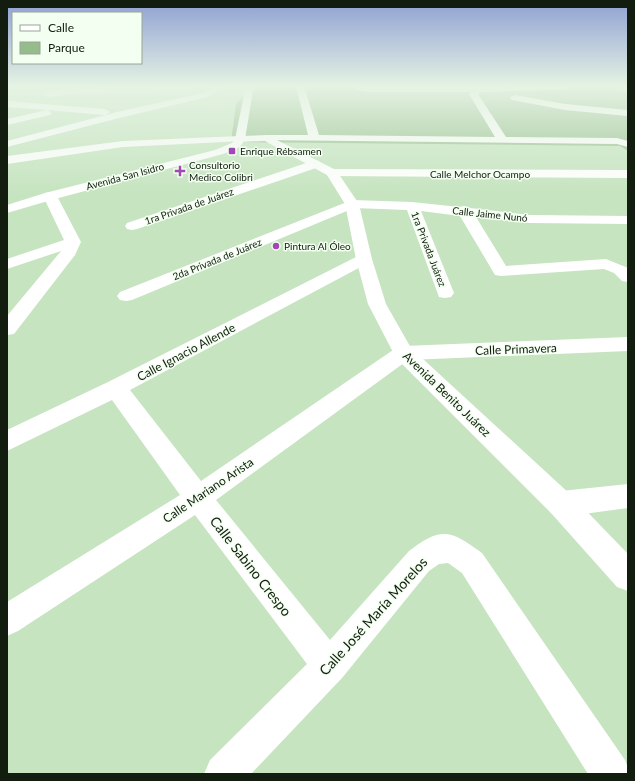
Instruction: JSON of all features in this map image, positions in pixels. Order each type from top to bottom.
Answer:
[{"type":"street","points":[[7,144],[90,122]]},
{"type":"street","points":[[240,138],[243,122]]},
{"type":"street","points":[[310,122],[314,138]]},
{"type":"street","points":[[491,122],[502,139]]},
{"type":"street","points":[[7,160],[123,144],[240,138],[502,139],[617,141],[626,143]]},
{"type":"street","name":"Avenida San Isidro","points":[[7,209],[50,196],[219,152],[236,145],[240,138]]},
{"type":"street","name":"Avenida Benito Juárez","points":[[267,138],[323,168],[352,204],[364,259],[377,304],[403,353],[561,504],[628,576]]},
{"type":"street","points":[[7,168],[67,152]]},
{"type":"street","name":"Calle Melchor Ocampo","points":[[323,168],[628,174]]},
{"type":"street","name":"1ra Privada de Juárez","points":[[132,226],[323,168]]},
{"type":"street","points":[[7,329],[69,252],[73,242],[50,196]]},
{"type":"street","name":"Calle Jaime Nunó","points":[[352,204],[412,206],[464,210],[530,218],[628,220]]},
{"type":"street","name":"2da Privada de Juárez","points":[[126,296],[352,204]]},
{"type":"street","name":"1ra Privada Juárez","points":[[412,206],[445,293]]},
{"type":"street","points":[[464,210],[502,271],[606,264],[614,266],[628,277]]},
{"type":"street","points":[[7,264],[73,242]]},
{"type":"street","name":"Calle Ignacio Allende","points":[[7,441],[116,388],[364,259]]},
{"type":"street","name":"Calle Primavera","points":[[403,353],[628,344]]},
{"type":"street","name":"Calle Mariano Arista","points":[[7,620],[198,498],[403,353]]},
{"type":"street","name":"Calle Sabino Crespo","points":[[116,388],[198,498],[330,666]]},
{"type":"street","points":[[561,504],[628,496]]},
{"type":"street","name":"Calle José María Morelos","points":[[224,774],[330,666],[419,561],[433,550],[452,548],[472,563],[611,774]]},
{"type":"green space","points":[[234,122],[628,122],[628,151],[620,146],[231,142]]},
{"type":"place","name":"Enrique Rébsamen","points":[[232,151]]},
{"type":"place","name":"Consultorio Medico Colibri","points":[[180,171]]},
{"type":"place","name":"Pintura Al Óleo","points":[[276,246]]}]
